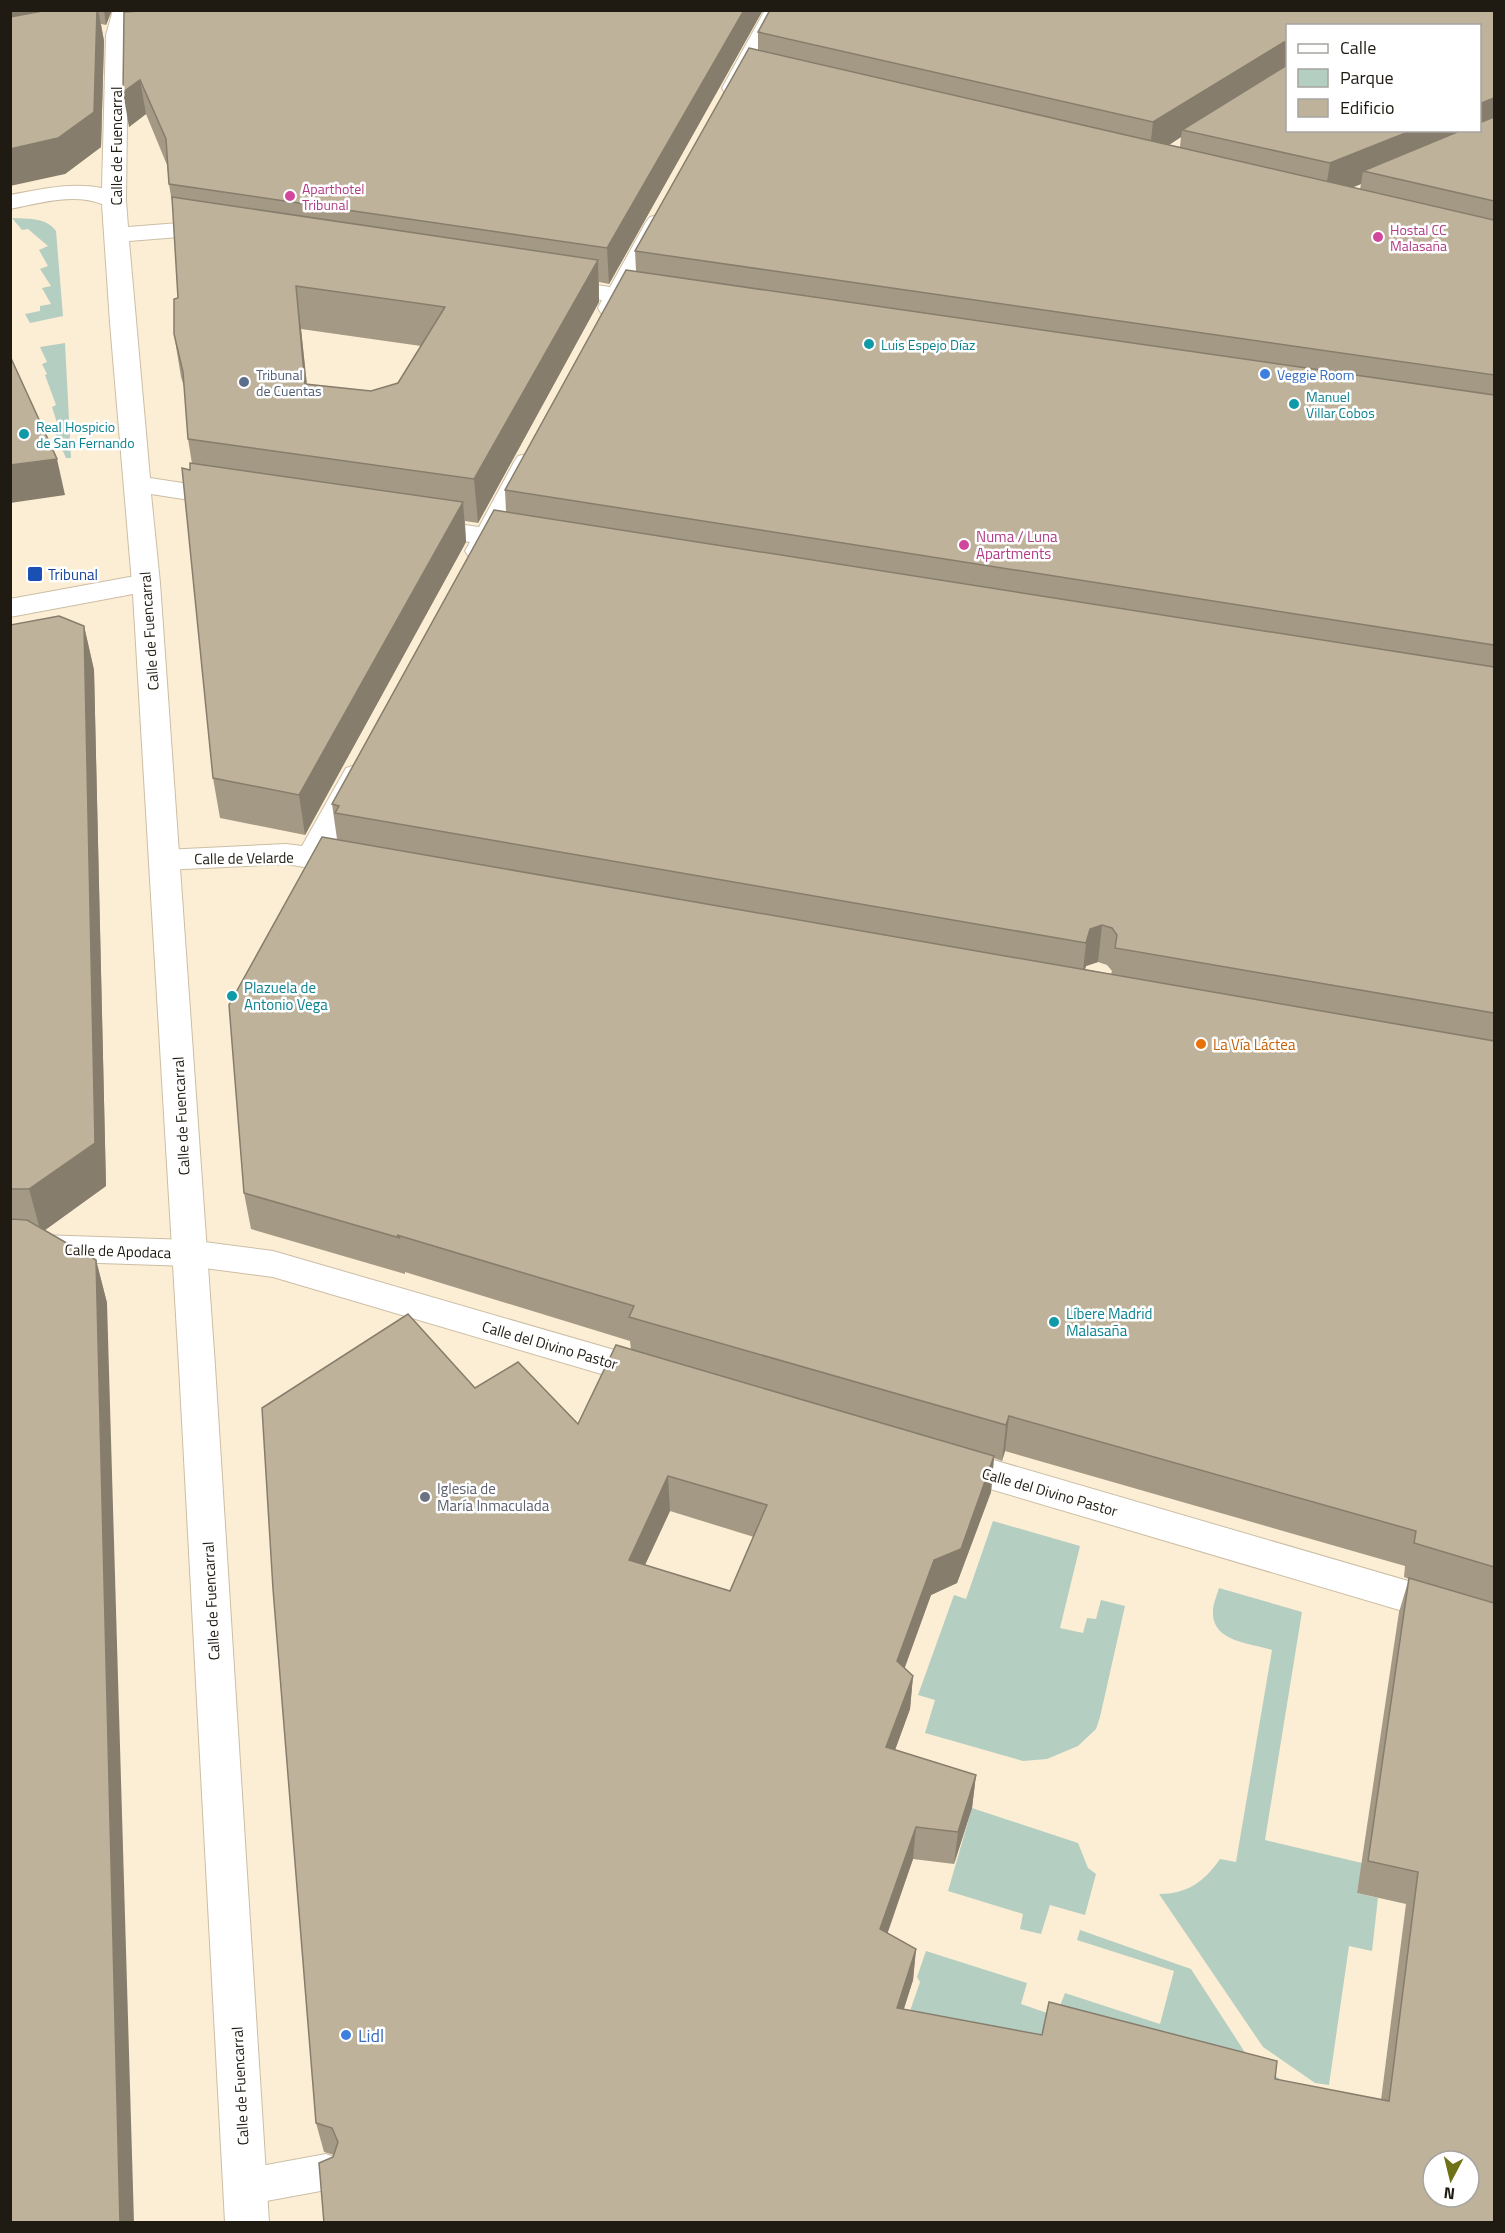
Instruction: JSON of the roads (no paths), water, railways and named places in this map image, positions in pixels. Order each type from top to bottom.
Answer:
[{"type":"street","name":"Calle de Fuencarral","points":[[124,10],[118,34],[114,200],[122,323],[146,583],[247,2223]]},
{"type":"street","points":[[724,103],[776,10]]},
{"type":"street","points":[[742,72],[767,78]]},
{"type":"street","points":[[10,202],[65,192],[102,194],[114,200]]},
{"type":"street","points":[[600,327],[667,206]]},
{"type":"street","points":[[116,235],[179,230],[238,239]]},
{"type":"street","points":[[534,283],[677,304]]},
{"type":"street","points":[[465,578],[537,442]]},
{"type":"street","points":[[138,484],[254,501]]},
{"type":"street","points":[[393,522],[555,545]]},
{"type":"street","points":[[10,608],[146,583]]},
{"type":"street","points":[[311,858],[368,754]]},
{"type":"street","name":"Calle de Velarde","points":[[164,860],[286,854],[381,870]]},
{"type":"street","name":"Calle de Apodaca","points":[[10,1247],[189,1253]]},
{"type":"street","name":"Calle del Divino Pastor","points":[[189,1253],[273,1264],[684,1385]]},
{"type":"street","name":"Calle del Divino Pastor","points":[[913,1452],[1494,1622]]},
{"type":"lane","points":[[245,2187],[326,2172]]},
{"type":"place","name":"Aparthotel Tribunal","points":[[290,196]]},
{"type":"place","name":"Hostal CC Malasaña","points":[[1378,237]]},
{"type":"place","name":"Luis Espejo Díaz","points":[[869,344]]},
{"type":"place","name":"Veggie Room","points":[[1265,374]]},
{"type":"place","name":"Tribunal de Cuentas","points":[[244,382]]},
{"type":"place","name":"Manuel Villar Cobos","points":[[1294,404]]},
{"type":"place","name":"Real Hospicio de San Fernando","points":[[24,434]]},
{"type":"place","name":"Numa / Luna Apartments","points":[[964,545]]},
{"type":"place","name":"Tribunal","points":[[35,574]]},
{"type":"place","name":"Plazuela de Antonio Vega","points":[[232,996]]},
{"type":"place","name":"La Vía Láctea","points":[[1201,1044]]},
{"type":"place","name":"Líbere Madrid Malasaña","points":[[1054,1322]]},
{"type":"place","name":"Iglesia de María Inmaculada","points":[[425,1497]]},
{"type":"place","name":"Lidl","points":[[346,2035]]}]
